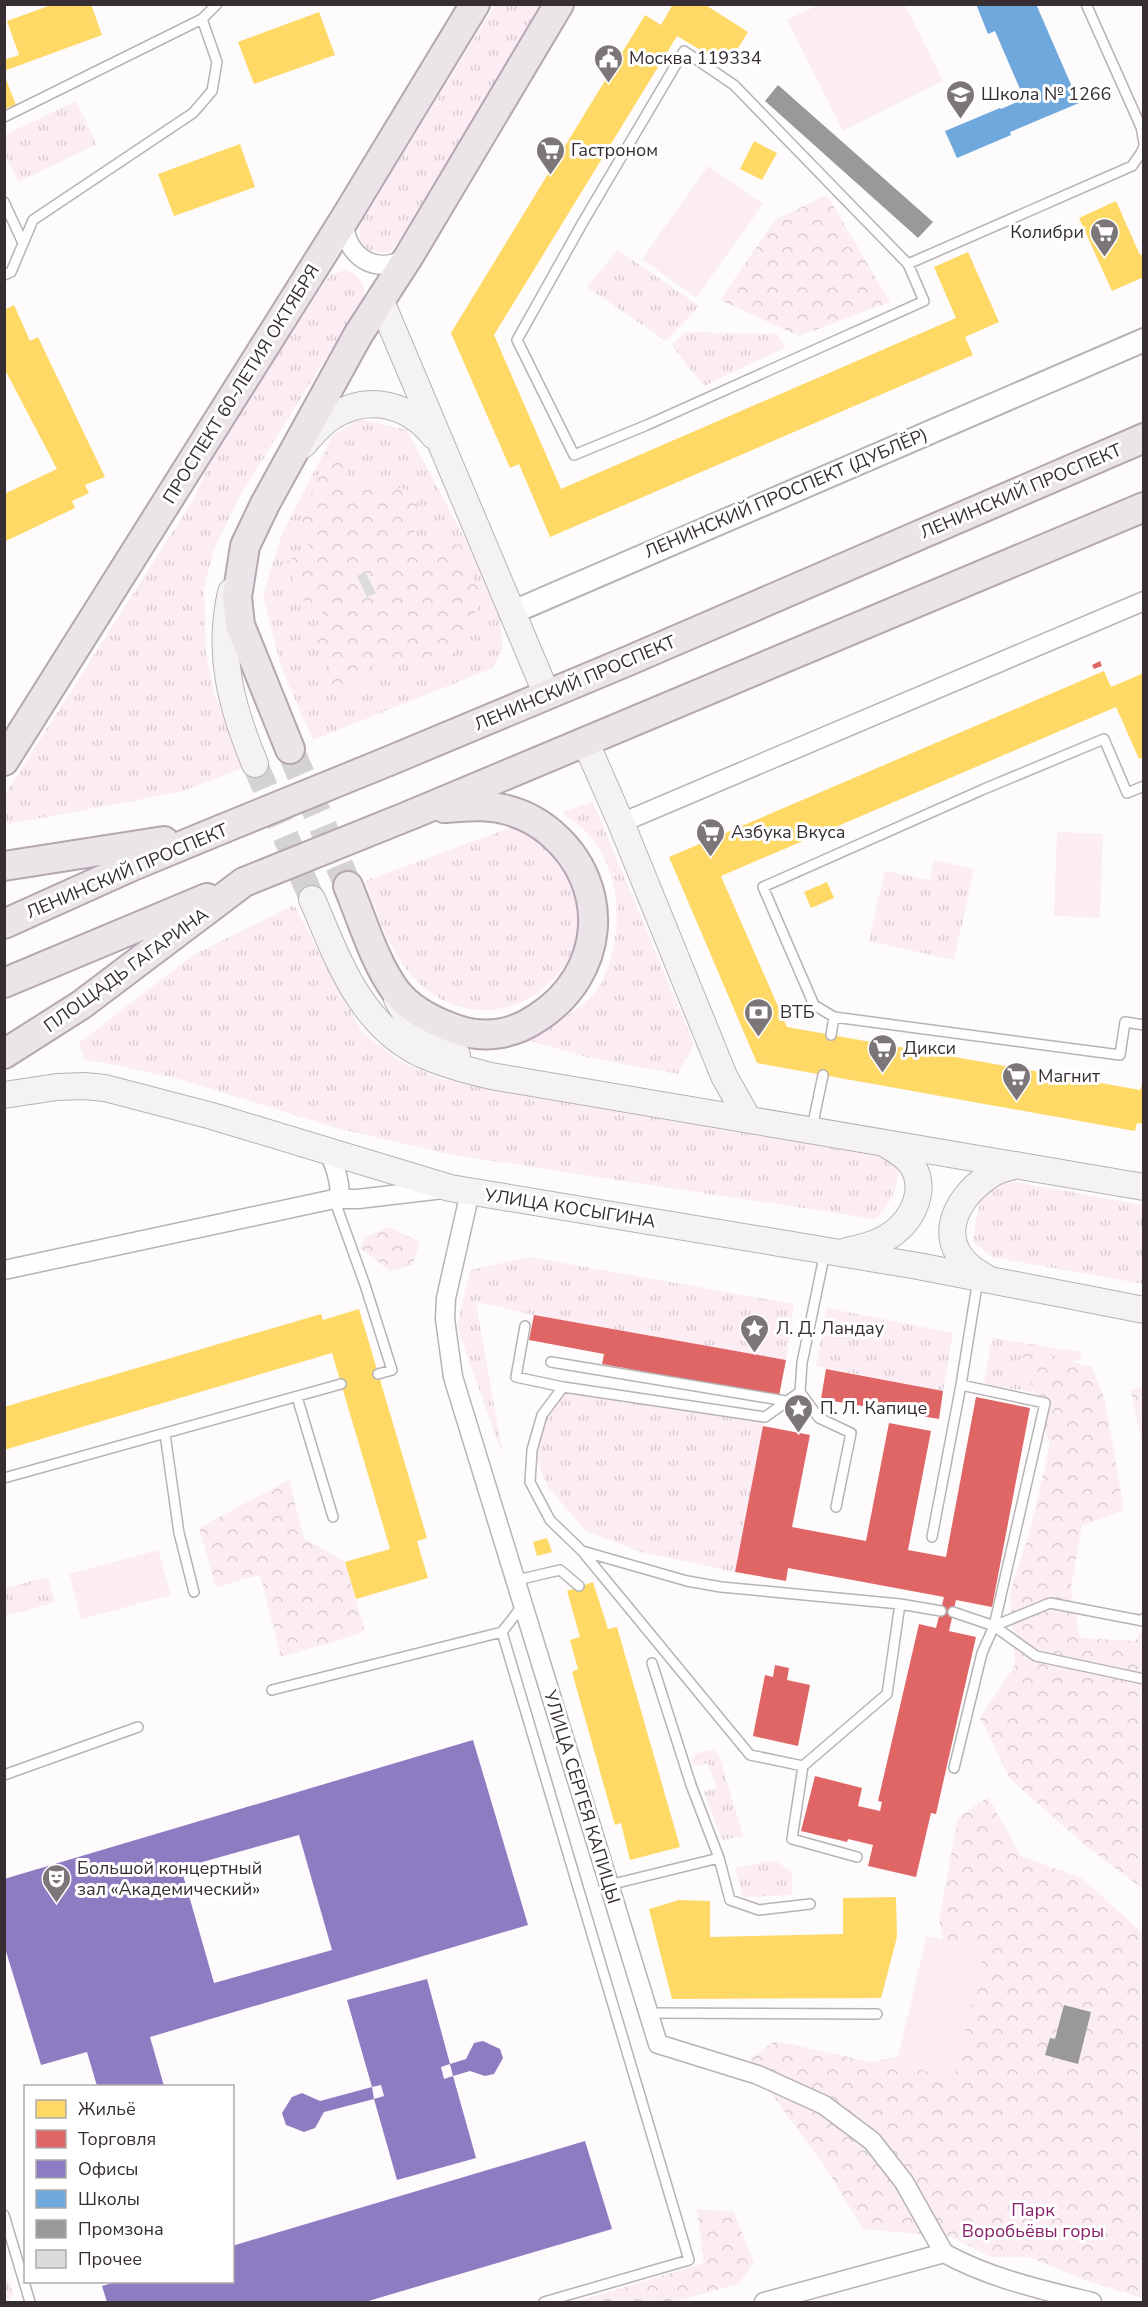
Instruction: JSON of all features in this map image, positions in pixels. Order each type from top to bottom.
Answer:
[{"type":"main road","name":"ПРОСПЕКТ 60-ЛЕТИЯ ОКТЯБРЯ","points":[[4,761],[344,220],[475,4]]},
{"type":"main road","points":[[255,764],[232,704],[224,640],[227,609],[245,546],[283,471],[358,335],[409,256],[559,4]]},
{"type":"main road","points":[[380,299],[547,695]]},
{"type":"main road","points":[[283,471],[317,429],[333,416],[352,407],[376,404],[396,407],[412,415],[428,428],[441,445]]},
{"type":"main road","name":"ЛЕНИНСКИЙ ПРОСПЕКТ","points":[[4,924],[135,865],[547,695],[1143,438]]},
{"type":"main road","points":[[4,983],[586,742],[1143,507]]},
{"type":"main road","points":[[245,546],[237,597],[240,625],[290,750]]},
{"type":"main road","points":[[586,742],[724,1076],[748,1119]]},
{"type":"main road","points":[[384,971],[395,990],[425,1016],[462,1032],[483,1035],[505,1033],[527,1025],[563,998],[576,983],[586,964],[592,940],[593,918],[590,894],[581,871],[566,846],[546,829],[525,815],[486,807],[436,808],[413,814]]},
{"type":"main road","points":[[4,866],[190,837],[222,829]]},
{"type":"main road","name":"ПЛОЩАДЬ ГАГАРИНА","points":[[4,1054],[81,1005],[244,882]]},
{"type":"main road","points":[[348,886],[402,1010],[425,1035],[460,1056],[489,1068],[560,1087]]},
{"type":"main road","points":[[312,899],[357,996],[385,1029],[402,1042],[441,1062],[465,1069],[560,1087],[1143,1187]]},
{"type":"main road","name":"УЛИЦА КОСЫГИНА","points":[[4,1095],[57,1087],[105,1088],[212,1116],[460,1190],[833,1251],[1143,1310]]},
{"type":"main road","points":[[833,1251],[875,1244],[894,1233],[909,1220],[918,1201],[918,1182],[913,1166],[900,1152],[879,1141]]},
{"type":"main road","points":[[985,1280],[960,1257],[952,1238],[954,1219],[960,1203],[971,1190],[992,1173],[1016,1165]]},
{"type":"street","points":[[344,220],[344,232],[348,244],[357,255],[370,262],[385,265],[399,262],[409,256]]},
{"type":"street","name":"ЛЕНИНСКИЙ ПРОСПЕКТ (ДУБЛЁР)","points":[[511,613],[1143,340]]},
{"type":"street","points":[[621,823],[1143,601]]},
{"type":"street","points":[[328,1151],[339,1180],[340,1194],[334,1199]]},
{"type":"street","points":[[4,1270],[334,1199],[460,1190]]},
{"type":"street","name":"УЛИЦА СЕРГЕЯ КАПИЦЫ","points":[[460,1190],[445,1319],[453,1377],[658,2044],[758,2075],[824,2105],[872,2141],[904,2182],[944,2253]]},
{"type":"street","points":[[764,2302],[944,2253],[959,2262],[1022,2284],[1092,2302]]},
{"type":"lane","points":[[4,117],[202,20],[217,4]]},
{"type":"lane","points":[[908,264],[1132,166],[1141,153],[1143,144],[1141,127],[1086,4]]},
{"type":"lane","points":[[4,275],[11,272],[33,219],[193,113],[212,91],[217,62],[202,20]]},
{"type":"lane","points":[[684,51],[734,85],[908,264],[924,302],[574,455],[517,340],[583,222],[684,51]]},
{"type":"lane","points":[[4,202],[23,243]]},
{"type":"lane","points":[[1143,786],[1127,793],[1104,739],[984,789],[763,887],[814,1005],[834,1017],[1120,1055],[1125,1022],[1143,1024]]},
{"type":"lane","points":[[831,1035],[834,1017]]},
{"type":"lane","points":[[811,1130],[823,1075]]},
{"type":"lane","points":[[334,1199],[392,1370],[378,1374]]},
{"type":"lane","points":[[833,1251],[802,1364],[800,1392],[819,1418],[851,1433],[836,1507]]},
{"type":"lane","points":[[932,1537],[961,1384],[985,1280]]},
{"type":"lane","points":[[525,1326],[516,1377],[563,1387],[765,1418],[800,1392]]},
{"type":"lane","points":[[551,1362],[786,1401]]},
{"type":"lane","points":[[4,1478],[341,1384]]},
{"type":"lane","points":[[954,1768],[982,1653],[994,1626],[1045,1403],[961,1384]]},
{"type":"lane","points":[[563,1387],[542,1415],[532,1450],[530,1482],[550,1520],[582,1551],[750,1755],[803,1766]]},
{"type":"lane","points":[[297,1397],[333,1517]]},
{"type":"lane","points":[[165,1434],[179,1533],[194,1592]]},
{"type":"lane","points":[[582,1551],[687,1581],[721,1587],[900,1604],[941,1611]]},
{"type":"lane","points":[[517,1580],[560,1570],[579,1586]]},
{"type":"lane","points":[[994,1626],[1050,1603],[1143,1621],[1143,1618]]},
{"type":"lane","points":[[856,1857],[792,1839],[803,1766],[886,1694],[900,1604]]},
{"type":"lane","points":[[272,1690],[502,1632],[523,1605]]},
{"type":"lane","points":[[953,1612],[994,1626],[1036,1656],[1143,1679]]},
{"type":"lane","points":[[502,1632],[688,2260],[544,2302]]},
{"type":"lane","points":[[652,1663],[691,1785],[719,1858],[730,1900],[759,1910],[810,1904]]},
{"type":"lane","points":[[4,1775],[138,1727]]},
{"type":"lane","points":[[609,1885],[719,1858]]},
{"type":"lane","points":[[649,2013],[877,2014]]},
{"type":"lane","points":[[4,2215],[24,2282]]},
{"type":"lane","points":[[24,2283],[30,2302]]},
{"type":"green space","points":[[495,5],[543,5],[398,242],[390,252],[369,249],[361,242],[362,221]]},
{"type":"green space","points":[[818,5],[905,5],[943,81],[843,131],[787,20]]},
{"type":"green space","points":[[76,101],[97,144],[18,182],[5,154],[5,135]]},
{"type":"green space","points":[[708,166],[763,204],[696,298],[642,259]]},
{"type":"green space","points":[[827,195],[890,302],[799,336],[720,300],[775,220]]},
{"type":"green space","points":[[618,250],[699,306],[666,341],[587,287]]},
{"type":"green space","points":[[345,270],[355,274],[364,285],[364,297],[238,499],[213,552],[204,589],[206,654],[216,699],[248,766],[180,792],[9,824],[5,821],[4,796],[193,500],[219,444],[330,275]]},
{"type":"green space","points":[[686,332],[777,334],[786,347],[704,386],[671,345]]},
{"type":"green space","points":[[360,419],[407,430],[497,599],[503,648],[493,668],[313,740],[282,670],[263,596],[282,534],[333,435]]},
{"type":"green space","points":[[346,444],[347,496],[363,479],[418,493],[414,539],[461,545],[482,598],[449,665],[379,655],[354,687],[326,688],[331,660],[316,642],[326,596],[306,606],[285,563],[309,546],[302,520],[327,450]]},
{"type":"green space","points":[[593,802],[694,1044],[678,1074],[591,1058],[523,1039],[567,1016],[590,998],[601,983],[610,960],[617,923],[615,892],[611,877],[599,849],[590,836],[562,812]]},
{"type":"green space","points":[[513,827],[537,839],[562,862],[572,884],[580,912],[580,928],[576,943],[571,956],[558,974],[541,990],[523,1001],[503,1008],[483,1010],[462,1007],[443,1000],[424,988],[408,971],[388,939],[365,881]]},
{"type":"green space","points":[[1057,832],[1103,834],[1100,918],[1054,916]]},
{"type":"green space","points":[[934,860],[974,869],[954,960],[869,941],[885,871],[930,880]]},
{"type":"green space","points":[[294,905],[362,1032],[398,1060],[441,1079],[890,1157],[899,1172],[891,1198],[885,1209],[875,1219],[453,1155],[340,1129],[179,1079],[85,1060],[79,1043],[193,955]]},
{"type":"green space","points":[[1005,1180],[1143,1205],[1143,1284],[992,1257],[972,1241],[982,1193]]},
{"type":"green space","points":[[389,1227],[420,1242],[413,1265],[390,1271],[360,1248],[364,1238]]},
{"type":"green space","points":[[529,1257],[794,1304],[786,1360],[534,1315],[476,1302],[503,1457],[457,1326],[470,1270]]},
{"type":"green space","points":[[827,1308],[953,1333],[943,1391],[816,1366]]},
{"type":"green space","points":[[992,1338],[1081,1352],[1080,1360],[1062,1362],[1050,1367],[1041,1376],[1033,1392],[984,1384]]},
{"type":"green space","points":[[1020,1347],[1092,1367],[1105,1401],[1124,1510],[1082,1526],[1071,1588],[1080,1638],[1135,1641],[1143,1629],[1143,1889],[1087,1847],[1010,1779],[980,1718],[1015,1665],[1010,1593],[1030,1530],[1050,1445]]},
{"type":"green space","points":[[563,1387],[765,1417],[735,1572],[641,1552],[586,1531],[548,1487],[532,1450],[542,1415]]},
{"type":"green space","points":[[1144,1387],[1143,1448],[1131,1390]]},
{"type":"green space","points":[[289,1480],[304,1538],[345,1562],[365,1632],[281,1657],[260,1575],[216,1587],[199,1528]]},
{"type":"green space","points":[[158,1550],[171,1595],[81,1619],[69,1574]]},
{"type":"green space","points":[[48,1577],[55,1602],[5,1616],[5,1588]]},
{"type":"green space","points":[[714,1749],[719,1755],[743,1836],[722,1840],[704,1792],[716,1787],[708,1763],[696,1766],[691,1763],[695,1754]]},
{"type":"green space","name":"Парк Воробьёвы горы","points":[[988,1797],[1021,1856],[1081,1878],[1143,1933],[1143,2298],[1091,2282],[1028,2257],[991,2257],[952,2237],[863,2229],[827,2170],[750,2059],[775,2041],[871,2062],[926,2050],[951,1980],[939,1919],[958,1818]]},
{"type":"green space","points":[[775,1860],[792,1873],[792,1895],[743,1897],[735,1868]]},
{"type":"green space","points":[[927,1936],[985,1949],[954,2078],[896,2064]]},
{"type":"green space","points":[[697,2209],[734,2212],[754,2263],[738,2284],[674,2302],[576,2302],[704,2263]]},
{"type":"green space","points":[[4,2271],[13,2293],[9,2302],[5,2302]]},
{"type":"building: Жильё","points":[[54,4],[91,4],[102,35],[4,71],[4,60],[19,55],[7,21]]},
{"type":"building: Жильё","points":[[673,4],[704,4],[748,32],[727,66],[677,36],[494,335],[561,489],[956,318],[934,267],[968,252],[999,322],[965,337],[973,355],[550,537],[519,464],[510,468],[451,333],[645,15],[661,25]]},
{"type":"building: Жильё","points":[[319,12],[335,55],[254,84],[238,42]]},
{"type":"building: Жильё","points":[[4,74],[16,105],[4,109]]},
{"type":"building: Жильё","points":[[754,141],[777,153],[762,180],[740,169]]},
{"type":"building: Жильё","points":[[240,144],[255,187],[174,216],[158,174]]},
{"type":"building: Жильё","points":[[1116,201],[1140,255],[1144,254],[1144,277],[1112,291],[1079,218]]},
{"type":"building: Жильё","points":[[14,305],[30,341],[38,337],[105,477],[85,485],[89,493],[72,501],[75,508],[4,542],[4,494],[57,469],[4,368],[4,310]]},
{"type":"building: Жильё","points":[[1104,671],[1111,687],[1144,673],[1144,757],[1139,759],[1116,707],[721,876],[787,1027],[1140,1090],[1144,1080],[1144,1124],[1137,1123],[1135,1131],[757,1063],[669,857]]},
{"type":"building: Жильё","points":[[827,882],[834,898],[811,908],[804,892]]},
{"type":"building: Жильё","points":[[359,1309],[427,1538],[417,1541],[428,1578],[356,1599],[345,1562],[390,1549],[332,1353],[4,1450],[4,1407],[321,1314],[323,1320]]},
{"type":"building: Жильё","points":[[547,1538],[552,1552],[537,1556],[533,1542]]},
{"type":"building: Жильё","points":[[593,1582],[608,1629],[617,1627],[680,1847],[630,1860],[621,1823],[615,1825],[572,1672],[578,1669],[570,1640],[580,1637],[567,1591]]},
{"type":"building: Жильё","points":[[896,1897],[897,1937],[881,1998],[672,1999],[649,1909],[679,1900],[710,1901],[710,1937],[843,1934],[843,1898]]},
{"type":"building: Торговля","points":[[1100,661],[1102,666],[1094,669],[1092,665]]},
{"type":"building: Торговля","points":[[534,1315],[786,1360],[779,1396],[602,1364],[604,1354],[529,1340]]},
{"type":"building: Торговля","points":[[826,1369],[943,1391],[939,1419],[821,1399]]},
{"type":"building: Торговля","points":[[976,1397],[1030,1408],[992,1607],[956,1600],[949,1631],[976,1637],[936,1814],[931,1813],[916,1877],[868,1866],[873,1845],[848,1839],[847,1842],[801,1831],[815,1776],[862,1788],[858,1806],[880,1811],[882,1802],[878,1801],[919,1624],[936,1628],[944,1597],[788,1568],[786,1581],[735,1572],[763,1426],[810,1435],[792,1527],[866,1541],[889,1423],[931,1431],[908,1550],[946,1557]]},
{"type":"building: Торговля","points":[[775,1665],[789,1668],[787,1680],[810,1685],[798,1746],[753,1736],[765,1675],[773,1677]]},
{"type":"building: Офисы","points":[[473,1740],[528,1925],[150,2037],[164,2085],[97,2085],[87,2052],[41,2065],[4,1945],[4,1879]],"holes":[[[299,1835],[332,1950],[214,1983],[181,1868]]]},
{"type":"building: Офисы","points":[[427,1979],[450,2064],[441,2067],[444,2079],[453,2076],[476,2158],[397,2180],[374,2099],[384,2096],[381,2085],[372,2087],[347,2000]]},
{"type":"building: Офисы","points":[[483,2041],[500,2049],[503,2058],[494,2074],[485,2076],[470,2071],[453,2076],[450,2064],[466,2059],[474,2043]]},
{"type":"building: Офисы","points":[[372,2087],[374,2099],[324,2112],[315,2128],[304,2132],[286,2125],[282,2113],[292,2097],[302,2093],[320,2101]]},
{"type":"building: Офисы","points":[[585,2141],[612,2229],[365,2302],[107,2302],[102,2286],[112,2283],[234,2283],[234,2245]]},
{"type":"building: Школы","points":[[976,4],[1036,4],[1079,103],[1010,132],[1011,135],[957,158],[945,131],[1017,102],[1015,99],[1023,96],[995,31],[988,34]]},
{"type":"building: Промзона","points":[[778,85],[933,222],[918,238],[765,101]]},
{"type":"building: Промзона","points":[[1064,2005],[1091,2012],[1078,2064],[1045,2055],[1050,2038],[1055,2039]]},
{"type":"building: Прочее","points":[[365,572],[376,593],[367,597],[357,576]]},
{"type":"tunnel","points":[[290,749],[348,886]]},
{"type":"tunnel","points":[[255,764],[312,899]]},
{"type":"place","name":"Москва 119334","points":[[608,84]]},
{"type":"place","name":"Школа № 1266","points":[[960,120]]},
{"type":"place","name":"Гастроном","points":[[550,176]]},
{"type":"place","name":"Колибри","points":[[1105,258]]},
{"type":"place","name":"Азбука Вкуса","points":[[710,858]]},
{"type":"place","name":"ВТБ","points":[[759,1038]]},
{"type":"place","name":"Дикси","points":[[882,1074]]},
{"type":"place","name":"Магнит","points":[[1017,1102]]},
{"type":"place","name":"Л. Д. Ландау","points":[[755,1354]]},
{"type":"place","name":"П. Л. Капице","points":[[799,1434]]},
{"type":"place","name":"Большой концертный зал «Академический»","points":[[56,1904]]}]
